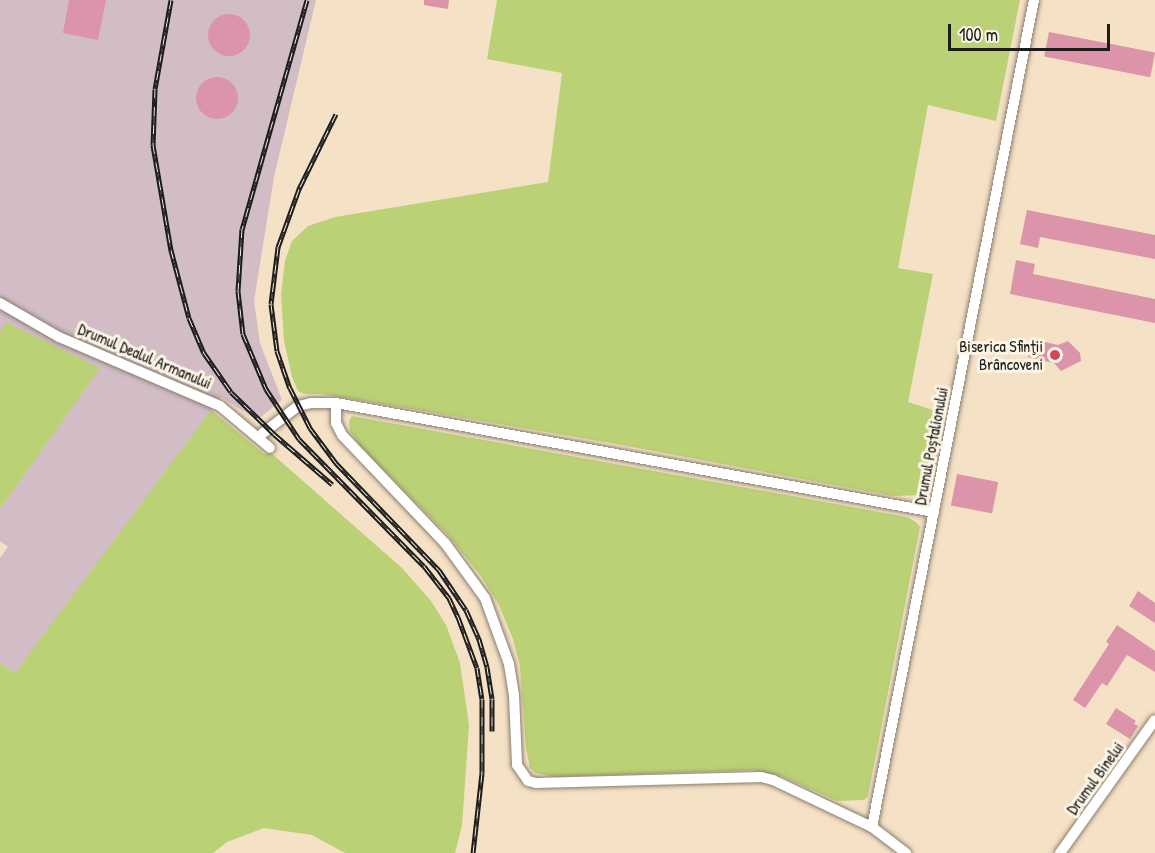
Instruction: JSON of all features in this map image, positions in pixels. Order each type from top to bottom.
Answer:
[{"type":"street","name":"Drumul Poștalionului","points":[[872,827],[1034,0]]},
{"type":"street","name":"Drumul Dealul Armanului","points":[[0,303],[59,337],[215,403],[232,414],[270,448]]},
{"type":"street","points":[[258,437],[293,408],[311,403],[336,403],[934,512]]},
{"type":"street","points":[[336,403],[336,423],[348,442],[445,543],[485,598],[509,664],[514,695],[516,765],[528,780],[536,783],[761,777],[773,780],[872,827],[906,853]]},
{"type":"street","name":"Drumul Binelui","points":[[1060,853],[1155,720]]},
{"type":"shaded area","points":[[0,0],[316,0],[274,177],[254,301],[260,343],[282,400],[257,420],[221,397],[15,674],[0,663],[0,558],[8,547],[0,541],[0,509],[99,368],[6,323],[0,332]]},
{"type":"green space","points":[[497,0],[1020,0],[996,121],[928,105],[898,268],[933,274],[908,402],[939,412],[923,495],[893,496],[616,444],[365,401],[321,394],[304,394],[298,391],[292,377],[284,341],[281,294],[285,261],[292,241],[308,226],[335,217],[548,182],[562,73],[487,59]]},
{"type":"green space","points":[[6,322],[100,368],[0,509],[0,332]]},
{"type":"green space","points":[[211,410],[264,454],[270,452],[402,568],[431,601],[446,625],[460,663],[469,725],[462,826],[455,853],[345,853],[312,835],[264,828],[227,842],[213,853],[0,853],[0,663],[15,673]]},
{"type":"green space","points":[[352,416],[907,517],[916,522],[920,527],[868,796],[864,800],[837,801],[781,776],[753,770],[555,777],[535,773],[530,768],[526,748],[520,666],[513,639],[499,605],[481,576],[446,533],[360,446],[350,431],[349,421]]},
{"type":"building","points":[[69,0],[106,0],[98,40],[63,33]]},
{"type":"building","points":[[424,0],[449,0],[448,9],[424,5]]},
{"type":"building","points":[[229,14],[244,20],[250,35],[244,50],[229,56],[214,50],[208,35],[214,20]]},
{"type":"building","points":[[1049,32],[1155,53],[1150,77],[1044,57]]},
{"type":"building","points":[[217,77],[232,83],[238,98],[232,113],[217,119],[202,113],[196,98],[202,83]]},
{"type":"building","points":[[1027,210],[1155,235],[1155,259],[1040,237],[1038,248],[1020,244]]},
{"type":"building","points":[[1016,260],[1035,264],[1033,274],[1155,299],[1155,323],[1010,294]]},
{"type":"building","name":"Biserica Sfinţii Brâncoveni","points":[[1032,339],[1058,345],[1068,341],[1080,353],[1081,361],[1061,371],[1054,363],[1028,357]]},
{"type":"building","points":[[957,474],[998,482],[992,513],[951,505]]},
{"type":"building","points":[[1138,591],[1155,603],[1155,623],[1129,606]]},
{"type":"building","points":[[1117,625],[1155,651],[1155,672],[1127,655],[1107,686],[1102,683],[1085,708],[1073,700],[1109,644],[1106,642]]},
{"type":"building","points":[[1116,708],[1136,721],[1134,724],[1138,726],[1130,739],[1106,724]]},
{"type":"railway","points":[[171,0],[155,89],[153,145],[171,250],[189,318],[204,353],[231,392],[274,434],[332,484]]},
{"type":"railway","points":[[307,0],[242,229],[238,291],[243,334],[266,389],[299,439],[424,566],[449,598],[458,617],[477,668],[482,699],[482,773],[473,853]]},
{"type":"railway","points":[[336,114],[299,189],[278,247],[271,304],[277,351],[290,388],[310,428],[336,463],[439,570],[466,610],[479,639],[487,667],[492,699],[492,731]]},
{"type":"place","name":"Biserica Sfinţii Brâncoveni","points":[[1055,355]]}]
